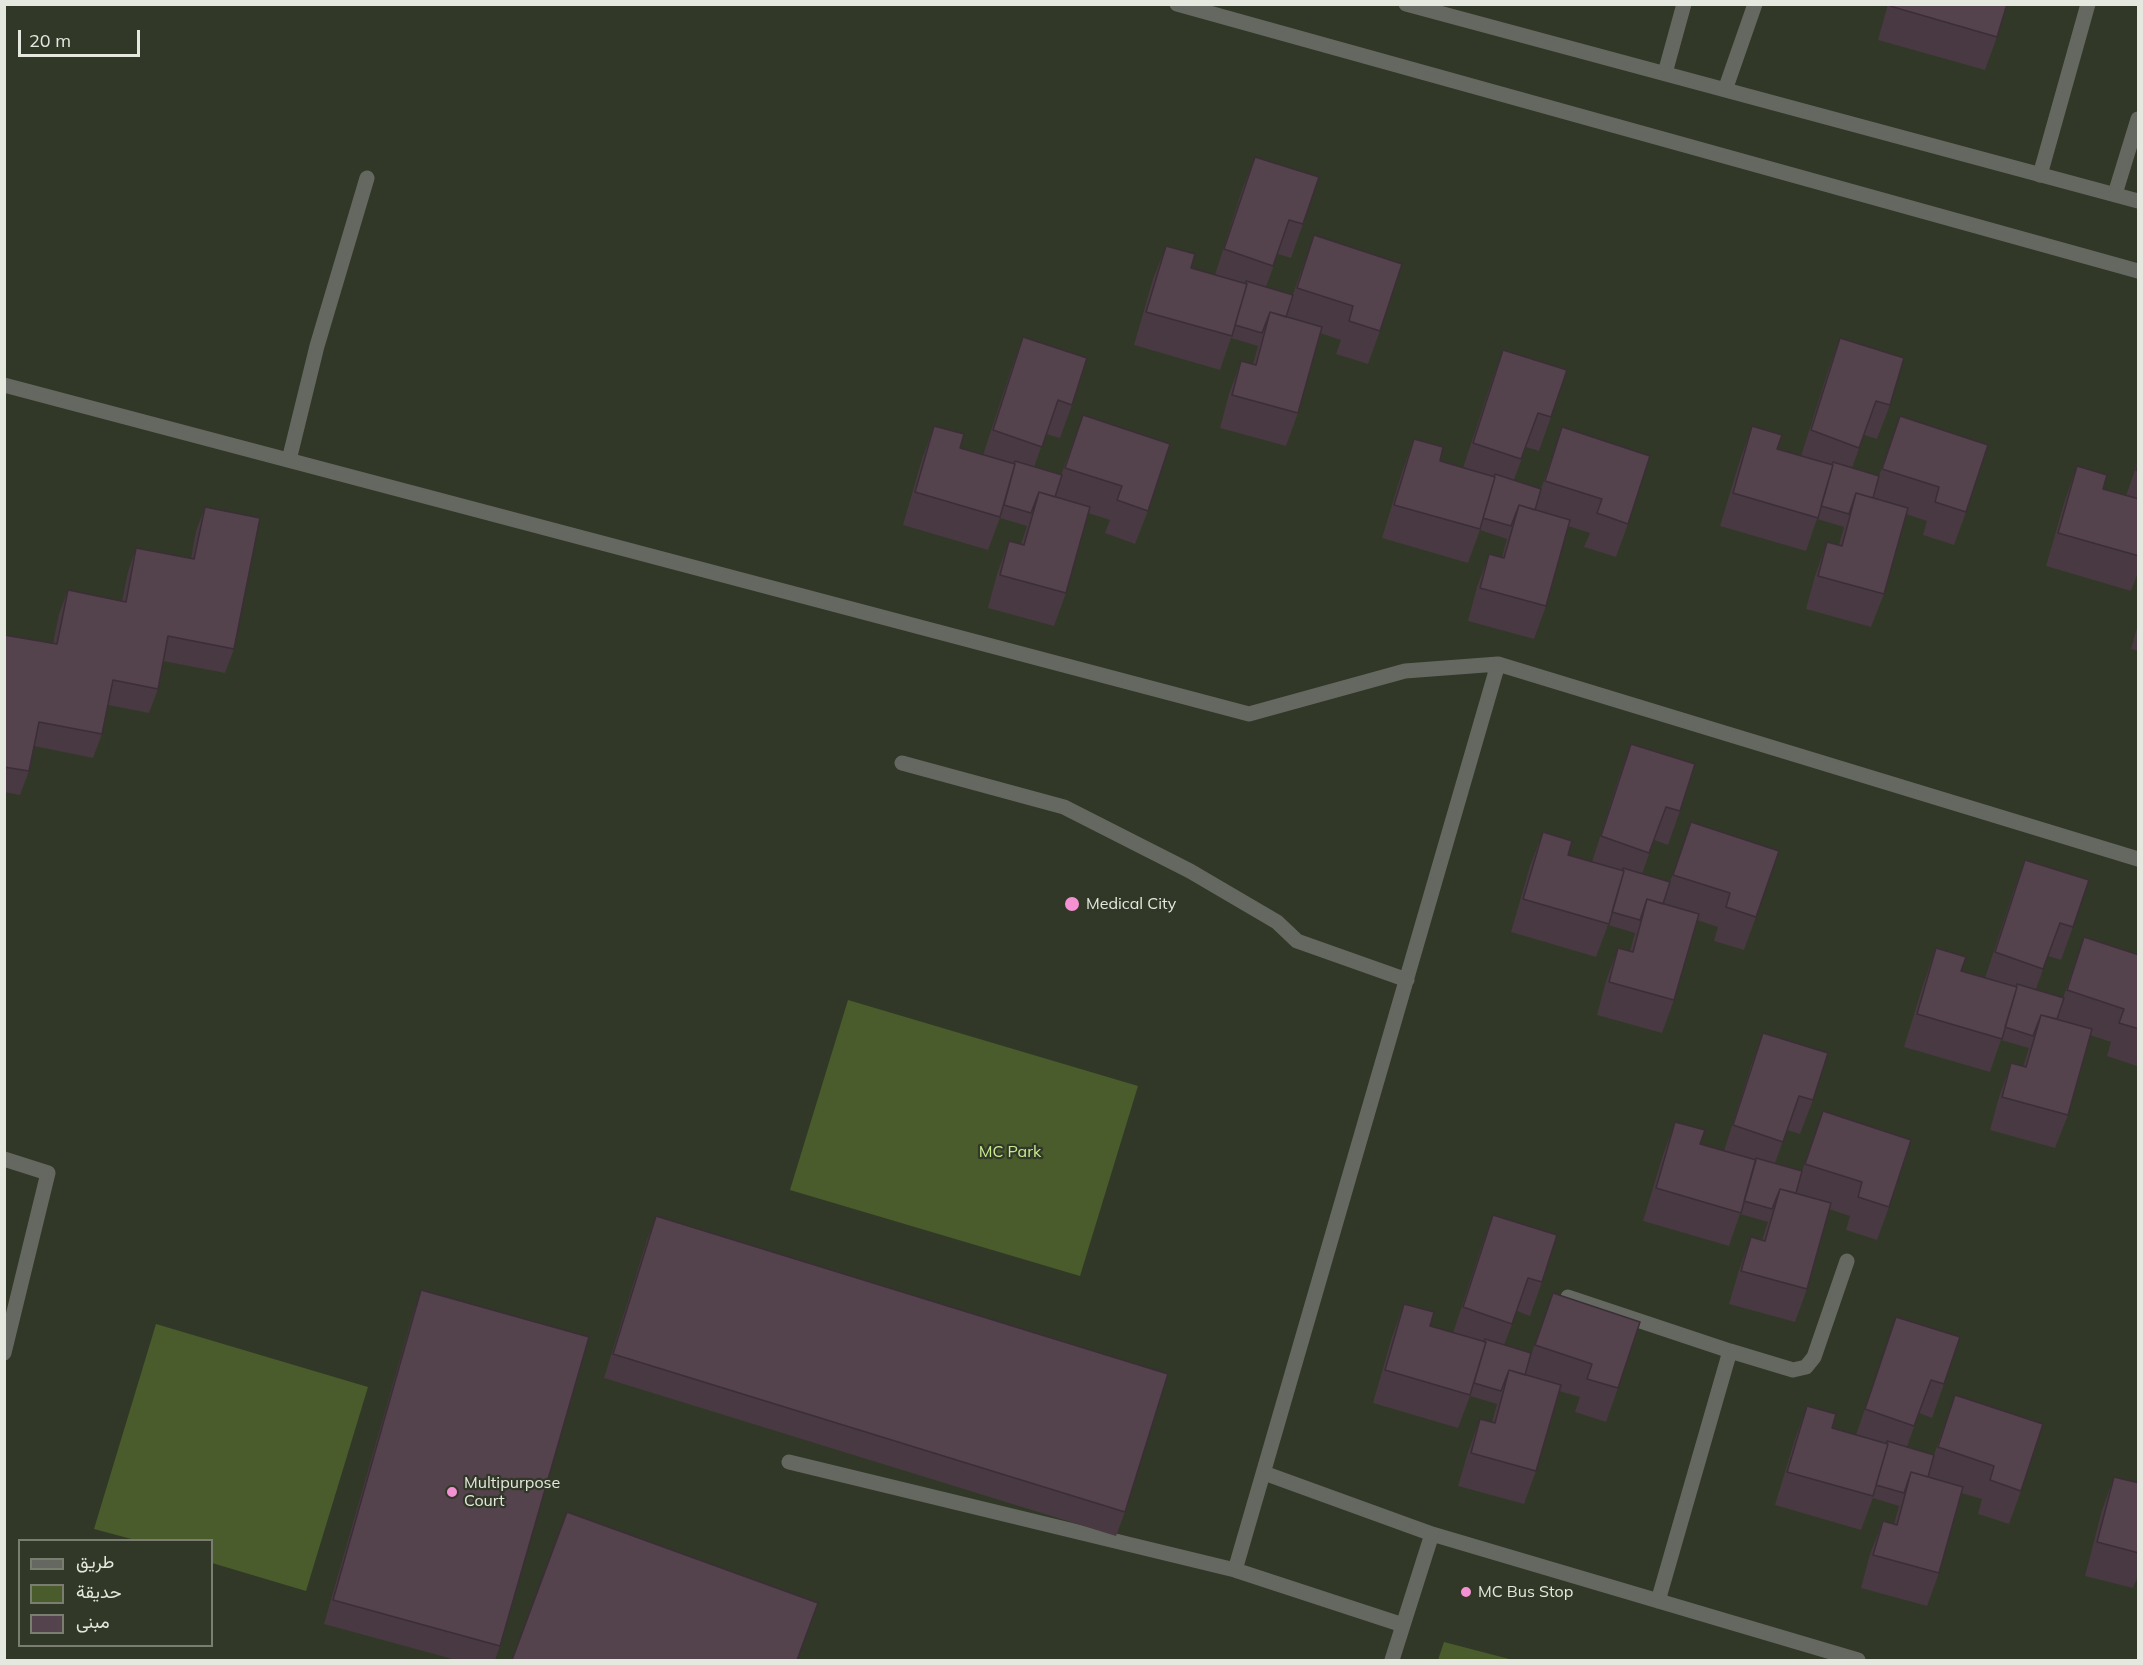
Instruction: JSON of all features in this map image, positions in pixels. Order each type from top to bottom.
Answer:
[{"type":"street","points":[[1177,4],[2139,271]]},
{"type":"street","points":[[1406,4],[2139,201]]},
{"type":"street","points":[[1665,74],[1684,4]]},
{"type":"street","points":[[1725,90],[1755,4]]},
{"type":"street","points":[[2040,175],[2088,4]]},
{"type":"street","points":[[2115,194],[2139,119]]},
{"type":"street","points":[[289,460],[318,346],[367,178]]},
{"type":"street","points":[[4,385],[1249,714],[1405,671],[1498,664],[2139,859]]},
{"type":"street","points":[[1235,1570],[1498,664]]},
{"type":"street","points":[[902,763],[1064,807],[1190,871],[1277,922],[1297,941],[1407,980]]},
{"type":"street","points":[[4,1159],[48,1173],[4,1353]]},
{"type":"street","points":[[1568,1297],[1793,1370],[1806,1367],[1814,1357],[1847,1261]]},
{"type":"street","points":[[1658,1601],[1730,1351]]},
{"type":"street","points":[[789,1462],[1235,1570],[1403,1625]]},
{"type":"street","points":[[1264,1473],[1432,1534],[1858,1660]]},
{"type":"street","points":[[1392,1660],[1432,1534]]},
{"type":"green space","name":"MC Park","points":[[848,1000],[1138,1086],[1080,1276],[790,1190]]},
{"type":"green space","points":[[156,1324],[368,1387],[306,1591],[213,1563],[213,1539],[131,1539],[94,1529]]},
{"type":"green space","points":[[1444,1642],[1513,1660],[1438,1660]]},
{"type":"building","points":[[1891,4],[2007,4],[1997,37],[1890,6]]},
{"type":"building","points":[[1255,157],[1319,177],[1303,224],[1289,220],[1273,266],[1224,249]]},
{"type":"building","points":[[1314,235],[1402,264],[1380,331],[1349,321],[1353,306],[1297,288]]},
{"type":"building","points":[[1166,246],[1195,254],[1191,268],[1247,284],[1232,336],[1146,312]]},
{"type":"building","points":[[1246,281],[1293,295],[1286,317],[1270,312],[1262,333],[1235,325]]},
{"type":"building","points":[[1270,312],[1322,327],[1298,413],[1232,395],[1241,361],[1256,365]]},
{"type":"building","points":[[1023,337],[1087,358],[1072,405],[1058,400],[1042,447],[993,430]]},
{"type":"building","points":[[1840,338],[1904,358],[1890,405],[1876,401],[1859,448],[1811,430]]},
{"type":"building","points":[[1503,350],[1567,370],[1551,417],[1538,413],[1521,459],[1473,443]]},
{"type":"building","points":[[1083,415],[1170,444],[1148,511],[1117,500],[1122,486],[1065,468]]},
{"type":"building","points":[[1900,416],[1988,445],[1966,512],[1935,502],[1939,487],[1882,469]]},
{"type":"building","points":[[934,426],[964,434],[960,448],[1015,464],[1000,517],[915,492]]},
{"type":"building","points":[[1752,426],[1782,435],[1777,449],[1833,465],[1818,518],[1733,493]]},
{"type":"building","points":[[1562,427],[1650,456],[1628,524],[1597,513],[1602,499],[1545,481]]},
{"type":"building","points":[[1414,439],[1443,447],[1440,461],[1495,477],[1480,529],[1394,505]]},
{"type":"building","points":[[1015,461],[1062,475],[1055,497],[1039,492],[1031,513],[1004,505]]},
{"type":"building","points":[[1833,462],[1879,476],[1873,498],[1856,493],[1849,514],[1821,506]]},
{"type":"building","points":[[2077,466],[2107,475],[2103,489],[2139,499],[2139,556],[2058,533]]},
{"type":"building","points":[[1495,474],[1541,489],[1535,510],[1519,505],[1511,526],[1483,518]]},
{"type":"building","points":[[1039,492],[1090,507],[1066,593],[1000,575],[1009,541],[1024,545]]},
{"type":"building","points":[[1856,493],[1908,508],[1884,594],[1818,576],[1827,542],[1842,546]]},
{"type":"building","points":[[1519,505],[1570,520],[1546,606],[1480,588],[1489,554],[1504,558]]},
{"type":"building","points":[[205,507],[260,518],[234,649],[168,636],[158,689],[113,680],[102,734],[39,722],[29,771],[4,767],[4,635],[57,644],[68,590],[126,602],[136,548],[194,559]]},
{"type":"building","points":[[1631,744],[1695,764],[1680,811],[1666,807],[1649,853],[1601,836]]},
{"type":"building","points":[[1691,822],[1779,851],[1756,917],[1726,907],[1730,893],[1673,875]]},
{"type":"building","points":[[1543,832],[1572,841],[1568,855],[1624,871],[1609,924],[1523,899]]},
{"type":"building","points":[[2025,860],[2089,880],[2073,927],[2060,923],[2043,969],[1995,952]]},
{"type":"building","points":[[1623,868],[1670,882],[1663,904],[1647,899],[1640,920],[1612,912]]},
{"type":"building","points":[[1647,899],[1699,914],[1674,1000],[1609,982],[1618,948],[1633,952]]},
{"type":"building","points":[[2084,937],[2139,955],[2139,1029],[2119,1023],[2124,1009],[2067,990]]},
{"type":"building","points":[[1936,948],[1966,957],[1961,971],[2017,987],[2002,1039],[1917,1014]]},
{"type":"building","points":[[2017,984],[2064,998],[2057,1019],[2041,1015],[2033,1036],[2005,1027]]},
{"type":"building","points":[[2041,1015],[2092,1029],[2068,1115],[2002,1097],[2011,1063],[2026,1067]]},
{"type":"building","points":[[1763,1033],[1828,1053],[1813,1100],[1799,1096],[1783,1142],[1733,1125]]},
{"type":"building","points":[[1823,1111],[1911,1140],[1889,1207],[1858,1197],[1862,1182],[1805,1164]]},
{"type":"building","points":[[1675,1122],[1705,1130],[1700,1144],[1756,1160],[1741,1213],[1656,1188]]},
{"type":"building","points":[[1756,1158],[1802,1171],[1796,1193],[1780,1189],[1772,1209],[1744,1201]]},
{"type":"building","points":[[1780,1189],[1831,1203],[1807,1289],[1741,1271],[1751,1237],[1765,1241]]},
{"type":"building","points":[[1493,1215],[1557,1235],[1542,1282],[1528,1278],[1512,1324],[1463,1307]]},
{"type":"building","points":[[656,1216],[1168,1374],[1125,1512],[613,1354]]},
{"type":"building","name":"Multipurpose Court","points":[[421,1290],[589,1337],[500,1646],[333,1600]]},
{"type":"building","points":[[1553,1293],[1640,1322],[1618,1388],[1587,1379],[1592,1364],[1535,1345]]},
{"type":"building","points":[[1404,1304],[1434,1312],[1430,1326],[1486,1342],[1470,1395],[1385,1370]]},
{"type":"building","points":[[1896,1317],[1960,1337],[1944,1384],[1931,1380],[1914,1426],[1865,1409]]},
{"type":"building","points":[[1485,1339],[1531,1353],[1525,1375],[1509,1370],[1501,1391],[1474,1383]]},
{"type":"building","points":[[1509,1370],[1561,1385],[1536,1471],[1471,1453],[1480,1419],[1495,1423]]},
{"type":"building","points":[[1955,1395],[2043,1424],[2021,1491],[1990,1480],[1994,1466],[1938,1447]]},
{"type":"building","points":[[1807,1406],[1836,1414],[1832,1428],[1888,1444],[1873,1496],[1787,1472]]},
{"type":"building","points":[[1887,1441],[1934,1455],[1928,1477],[1911,1472],[1904,1493],[1876,1485]]},
{"type":"building","points":[[1911,1472],[1963,1487],[1939,1573],[1873,1555],[1883,1521],[1897,1525]]},
{"type":"building","points":[[2114,1477],[2139,1483],[2139,1553],[2097,1542]]},
{"type":"building","points":[[567,1512],[818,1603],[797,1660],[512,1660]]},
{"type":"place","name":"Medical City","points":[[1072,904]]},
{"type":"place","name":"Multipurpose Court","points":[[452,1492]]},
{"type":"place","name":"MC Bus Stop","points":[[1466,1592]]}]
